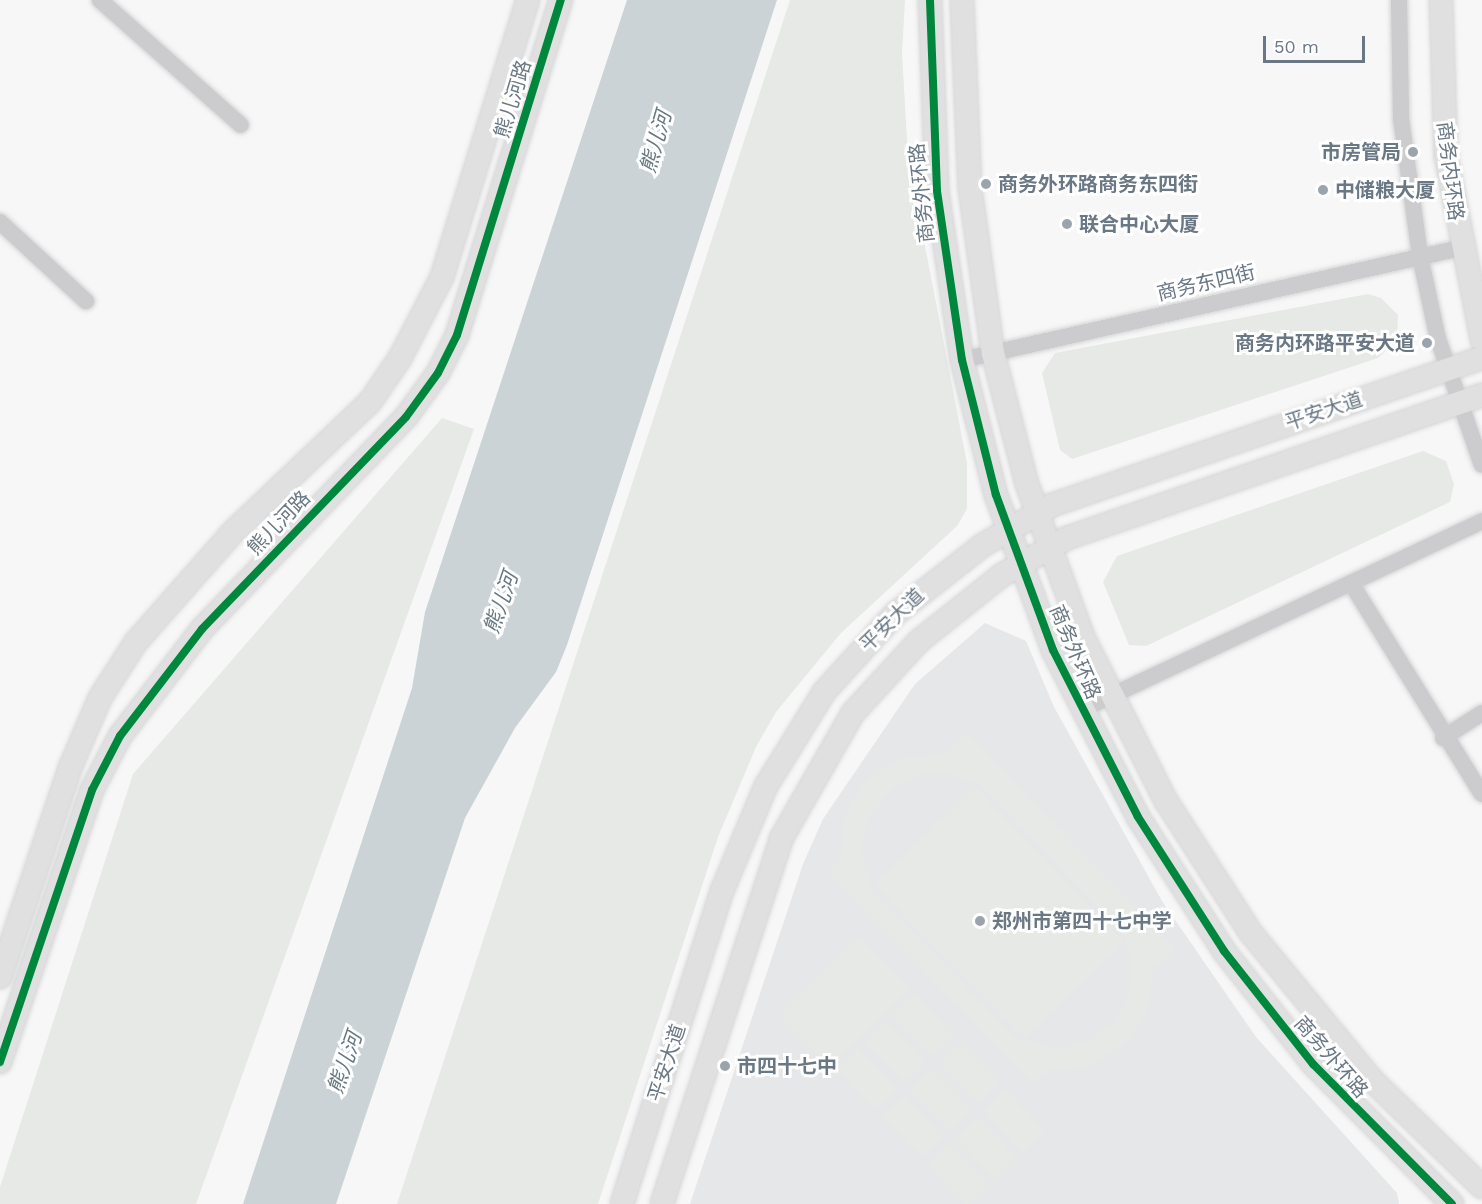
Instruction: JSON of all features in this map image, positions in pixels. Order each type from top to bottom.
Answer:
[{"type":"street","points":[[100,0],[241,125]]},
{"type":"street","name":"熊儿河路","points":[[0,977],[24,913],[70,768],[100,698],[136,642],[234,531],[370,402],[400,358],[442,277],[528,0]]},
{"type":"street","name":"熊儿河路","points":[[0,1062],[46,918],[92,790],[137,711],[202,629],[406,417],[438,373],[457,334],[561,0]]},
{"type":"street","name":"商务外环路","points":[[930,0],[938,191],[962,360],[1010,528],[1081,710],[1164,862],[1254,993],[1355,1109],[1452,1204]]},
{"type":"street","name":"商务外环路","points":[[962,0],[969,188],[993,353],[1038,513],[1110,697],[1191,845],[1280,973],[1372,1080],[1482,1187]]},
{"type":"street","points":[[1399,0],[1401,119],[1420,256],[1448,370],[1482,465]]},
{"type":"street","name":"商务内环路","points":[[1441,0],[1442,116],[1460,248],[1482,340]]},
{"type":"street","points":[[0,222],[86,301]]},
{"type":"street","name":"商务东四街","points":[[962,360],[1460,248]]},
{"type":"street","name":"平安大道","points":[[622,1204],[722,891],[772,776],[824,692],[857,652],[938,576],[1010,528],[1038,513],[1107,483],[1482,358]]},
{"type":"street","name":"平安大道","points":[[662,1204],[756,903],[798,802],[853,714],[884,676],[960,604],[1050,547],[1119,517],[1482,395]]},
{"type":"street","points":[[1081,710],[1482,521]]},
{"type":"street","points":[[1351,583],[1443,738],[1482,794]]},
{"type":"street","points":[[1443,738],[1482,712]]},
{"type":"street","points":[[24,913],[46,918]]},
{"type":"shaded area","points":[[790,0],[905,0],[902,53],[908,158],[967,463],[967,509],[957,526],[841,633],[776,712],[756,747],[718,837],[598,1204],[397,1204]]},
{"type":"shaded area","points":[[1368,294],[1381,298],[1398,315],[1397,340],[1378,358],[1072,459],[1060,450],[1042,373],[1055,353]]},
{"type":"shaded area","points":[[442,418],[474,429],[196,1204],[0,1204],[0,1187],[133,774]]},
{"type":"shaded area","points":[[1423,451],[1446,461],[1454,484],[1450,502],[1146,646],[1129,645],[1103,582],[1117,556]]},
{"type":"shaded area","name":"郑州市第四十七中学","points":[[985,623],[1026,641],[1054,707],[1162,901],[1256,1037],[1397,1193],[1399,1204],[690,1204],[803,864],[823,819],[915,684]]},
{"type":"shaded area","points":[[967,733],[1175,949],[1154,968],[1146,1015],[1125,1044],[1090,1066],[1049,1070],[1034,1084],[828,871],[841,858],[845,815],[866,781],[898,759],[946,754]],"holes":[[[926,773],[949,773],[981,786],[1123,933],[1131,956],[1130,991],[1121,1013],[1095,1038],[1061,1049],[1015,1038],[873,891],[861,854],[868,816],[893,787]]]},
{"type":"shaded area","points":[[975,788],[1124,942],[1024,1038],[875,885]]},
{"type":"shaded area","points":[[860,937],[910,989],[829,1067],[779,1015]]},
{"type":"shaded area","points":[[914,994],[954,1035],[931,1057],[892,1016]]},
{"type":"shaded area","points":[[886,1021],[926,1062],[904,1083],[864,1042]]},
{"type":"shaded area","points":[[960,1042],[1000,1083],[978,1104],[938,1063]]},
{"type":"shaded area","points":[[858,1048],[898,1089],[876,1110],[836,1069]]},
{"type":"shaded area","points":[[932,1069],[972,1110],[950,1131],[910,1090]]},
{"type":"shaded area","points":[[1005,1090],[1045,1131],[1023,1152],[983,1111]]},
{"type":"shaded area","points":[[904,1096],[944,1137],[923,1157],[883,1116]]},
{"type":"shaded area","points":[[977,1117],[1017,1158],[995,1179],[955,1138]]},
{"type":"shaded area","points":[[950,1143],[989,1185],[966,1204],[928,1163]]},
{"type":"water","name":"熊儿河","points":[[627,0],[777,0],[567,645],[556,672],[515,728],[465,818],[336,1204],[243,1204],[412,688],[425,612]]},
{"type":"cycle path","points":[[0,1062],[92,790],[120,736],[202,629],[406,417],[438,373],[457,335],[561,0]]},
{"type":"cycle path","points":[[930,0],[937,191],[962,360],[996,495],[1053,650],[1138,817],[1224,951],[1313,1064],[1452,1204]]},
{"type":"place","name":"市房管局","points":[[1413,152]]},
{"type":"place","name":"商务外环路商务东四街","points":[[986,184]]},
{"type":"place","name":"中储粮大厦","points":[[1323,190]]},
{"type":"place","name":"联合中心大厦","points":[[1067,224]]},
{"type":"place","name":"商务内环路平安大道","points":[[1427,343]]},
{"type":"place","name":"郑州市第四十七中学","points":[[980,921]]},
{"type":"place","name":"市四十七中","points":[[725,1066]]}]
